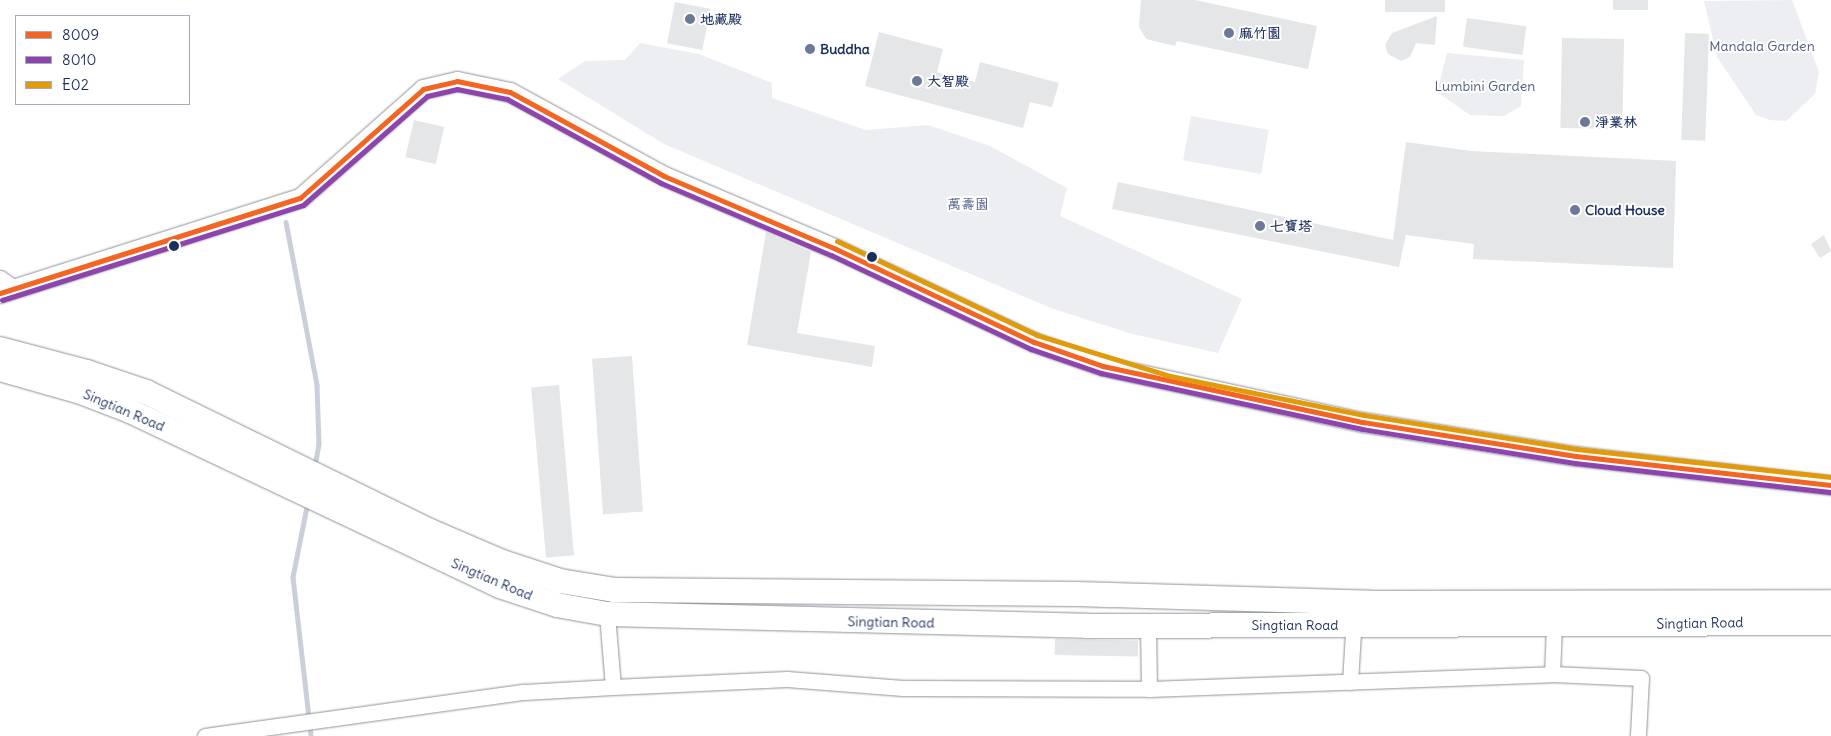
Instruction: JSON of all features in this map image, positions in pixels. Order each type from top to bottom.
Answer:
[{"type":"main road","name":"Singtian Road","points":[[0,349],[87,372],[146,392],[430,531],[560,581],[615,590],[1179,597],[1354,614],[1554,625],[1831,623]]},
{"type":"main road","name":"Singtian Road","points":[[0,369],[81,392],[130,411],[500,586],[558,605],[607,614],[953,624],[1180,626],[1354,614],[1831,602]]},
{"type":"main road","points":[[953,593],[953,624]]},
{"type":"main road","points":[[1179,597],[1180,626]]},
{"type":"street","points":[[4,286],[300,198],[423,89],[458,81],[510,92],[664,176],[834,248],[1034,342],[1168,383],[1363,422],[1576,456],[1831,485]]},
{"type":"street","points":[[607,614],[613,686]]},
{"type":"street","points":[[1350,682],[1354,614]]},
{"type":"street","points":[[1552,674],[1554,625]]},
{"type":"street","points":[[1148,626],[1149,689]]},
{"type":"street","points":[[205,736],[441,702],[613,686],[787,679],[904,688],[1149,689],[1552,674],[1641,678],[1638,736]]},
{"type":"green space","name":"Mandala Garden","points":[[1792,0],[1819,72],[1815,94],[1786,121],[1770,120],[1756,115],[1717,57],[1704,1]]},
{"type":"green space","name":"萬壽園","points":[[640,43],[699,54],[772,83],[772,98],[866,130],[928,125],[990,146],[1067,188],[1060,216],[1242,299],[1218,353],[1132,334],[1051,308],[664,144],[558,79],[585,61],[625,60]]},
{"type":"green space","name":"Lumbini Garden","points":[[1447,53],[1524,60],[1521,106],[1504,116],[1470,115],[1437,92]]},
{"type":"green space","points":[[1191,116],[1269,130],[1261,174],[1183,160]]},
{"type":"building","name":"麻竹園","points":[[1141,0],[1195,0],[1317,26],[1308,69],[1177,41],[1175,46],[1146,39],[1139,27]]},
{"type":"building","points":[[1385,0],[1445,0],[1445,12],[1385,12]]},
{"type":"building","points":[[1613,0],[1648,0],[1648,10],[1613,10]]},
{"type":"building","name":"地藏殿","points":[[675,2],[710,9],[702,50],[667,43]]},
{"type":"building","points":[[1437,16],[1435,45],[1416,43],[1410,57],[1401,61],[1388,54],[1385,45],[1392,33]]},
{"type":"building","points":[[1467,18],[1526,26],[1522,55],[1463,47]]},
{"type":"building","name":"大智殿","points":[[879,32],[943,49],[937,72],[975,82],[980,62],[1059,83],[1052,107],[1030,102],[1023,128],[865,86]]},
{"type":"building","points":[[1685,33],[1709,34],[1705,141],[1681,140]]},
{"type":"building","points":[[1562,38],[1624,39],[1622,129],[1560,128]]},
{"type":"building","points":[[414,120],[444,127],[436,164],[405,157]]},
{"type":"building","points":[[1406,142],[1471,151],[1676,161],[1673,268],[1473,259],[1474,244],[1406,235],[1399,267],[1112,209],[1118,182],[1393,240]]},
{"type":"building","points":[[766,232],[811,252],[797,333],[875,346],[872,367],[747,345]]},
{"type":"building","points":[[1824,235],[1831,251],[1820,258],[1811,244]]},
{"type":"building","points":[[632,356],[643,512],[603,514],[592,359]]},
{"type":"building","points":[[559,385],[574,555],[546,558],[531,387]]},
{"type":"building","points":[[1055,639],[1138,640],[1138,656],[1055,655]]},
{"type":"waterway","points":[[286,222],[317,385],[319,444],[315,467]]},
{"type":"waterway","points":[[308,502],[293,577],[311,736]]},
{"type":"transit line","name":"8009","points":[[0,293],[300,198],[423,89],[457,81],[510,92],[664,176],[834,248],[1034,342],[1103,366],[1363,422],[1576,456],[1831,485]]},
{"type":"transit line","name":"8010","points":[[2,300],[303,205],[427,96],[457,89],[507,99],[661,183],[831,255],[1031,349],[1101,373],[1362,429],[1575,463],[1830,492]]},
{"type":"transit line","name":"E02","points":[[837,241],[1037,335],[1170,376],[1364,415],[1577,449],[1831,477]]},
{"type":"place","name":"地藏殿","points":[[690,19]]},
{"type":"place","name":"麻竹園","points":[[1229,33]]},
{"type":"place","name":"Buddha","points":[[810,49]]},
{"type":"place","name":"大智殿","points":[[917,81]]},
{"type":"place","name":"淨業林","points":[[1585,122]]},
{"type":"place","name":"Cloud House","points":[[1575,210]]},
{"type":"place","name":"七寶塔","points":[[1260,226]]}]
